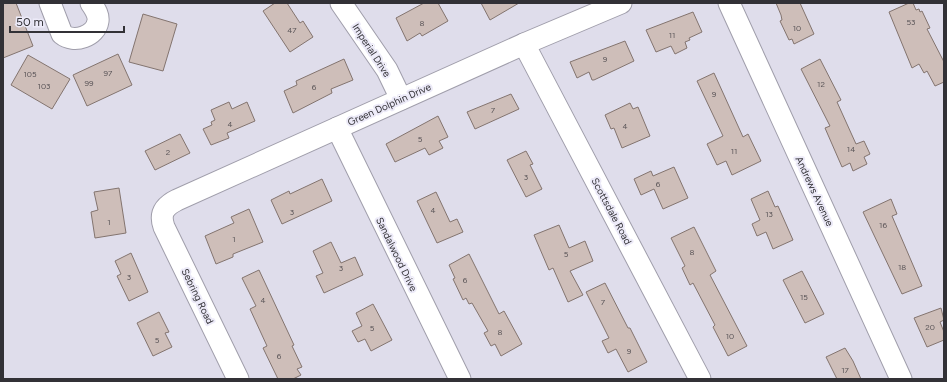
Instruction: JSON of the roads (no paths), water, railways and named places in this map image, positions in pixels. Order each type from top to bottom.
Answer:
[{"type":"street","points":[[50,3],[62,34],[72,39],[84,37],[94,29],[98,16],[91,3]]},
{"type":"street","name":"Imperial Drive","points":[[341,3],[387,70],[401,99]]},
{"type":"street","name":"Green Dolphin Drive","points":[[162,212],[170,203],[524,44],[621,3]]},
{"type":"street","name":"Andrews Avenue","points":[[729,3],[901,379]]},
{"type":"street","name":"Scottsdale Road","points":[[524,44],[700,379]]},
{"type":"street","name":"Sandalwood Drive","points":[[336,128],[460,379]]},
{"type":"street","name":"Sebring Road","points":[[162,212],[164,227],[238,379]]}]
